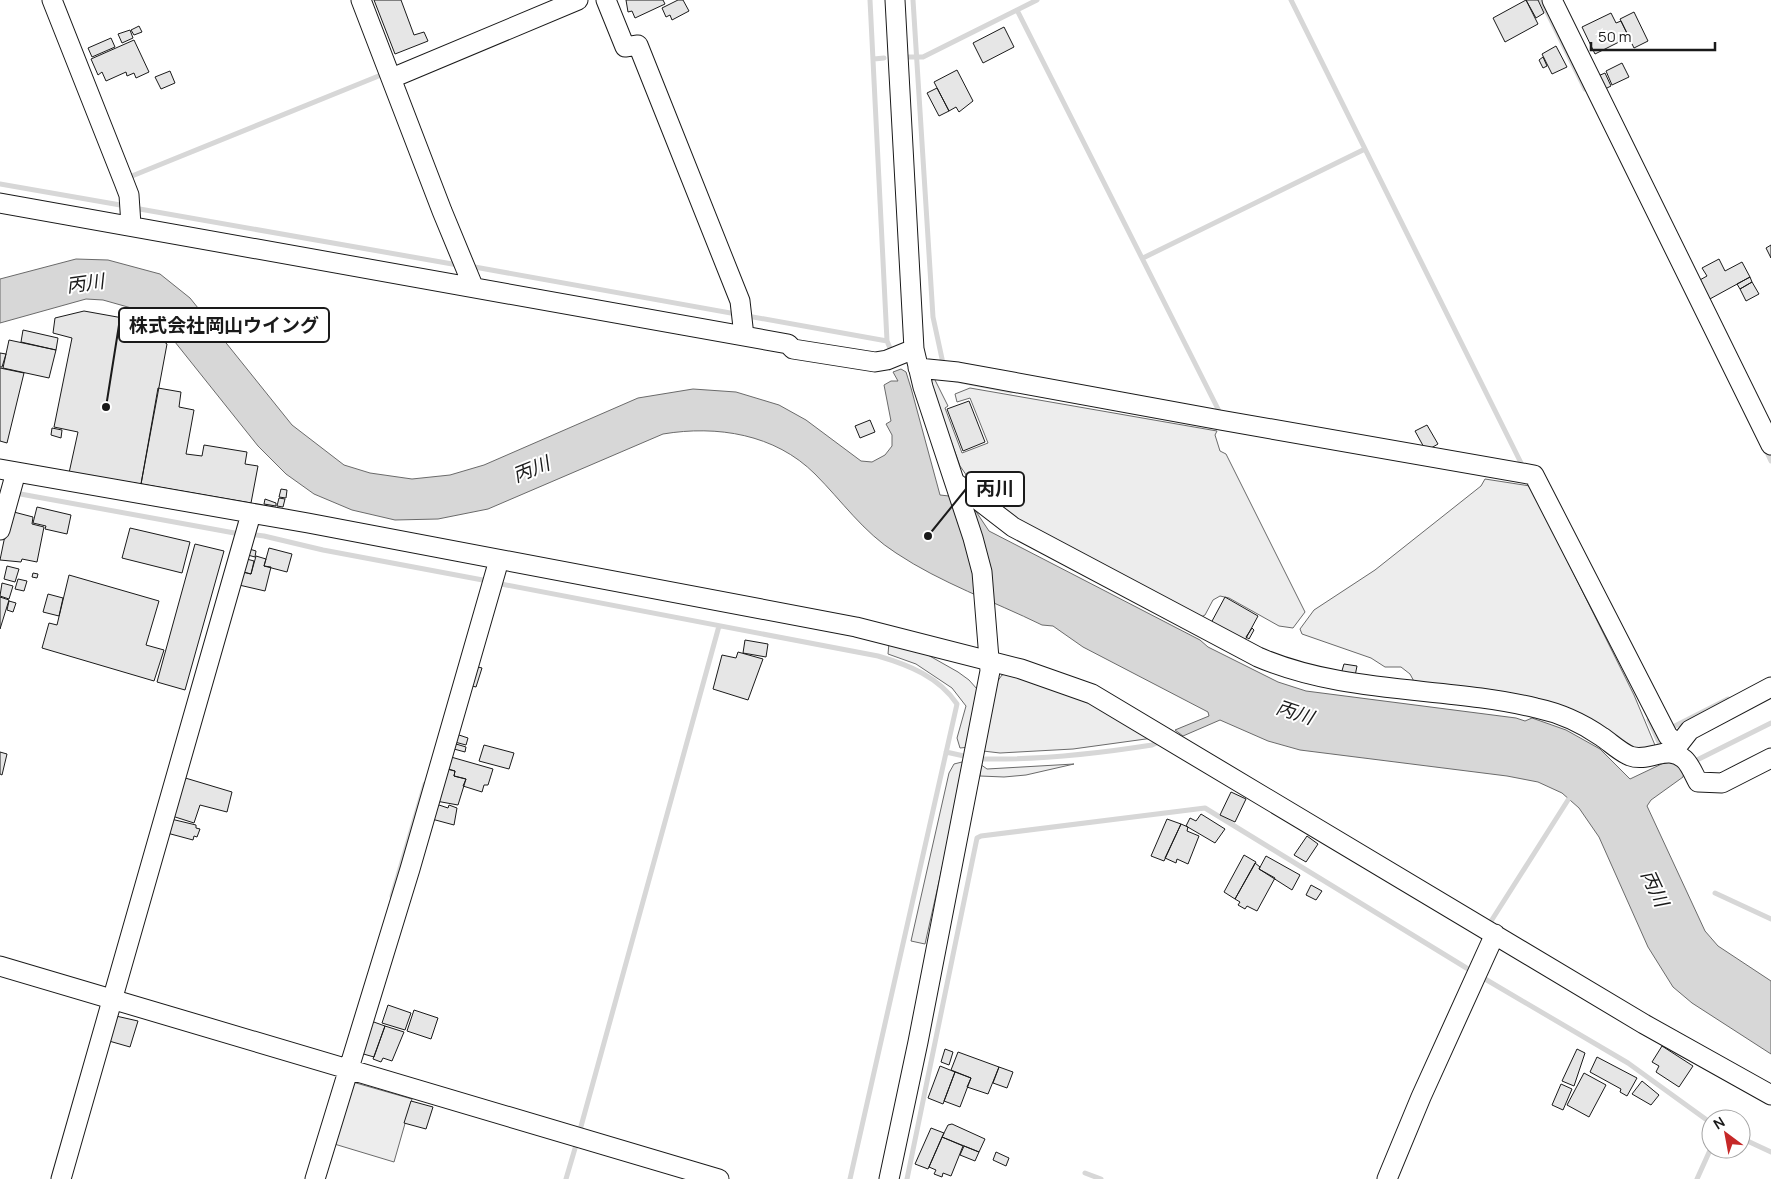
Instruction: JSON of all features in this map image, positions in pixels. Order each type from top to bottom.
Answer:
[{"type":"street","points":[[52,0],[127,200]]},
{"type":"street","points":[[361,0],[467,272]]},
{"type":"street","points":[[391,74],[578,0]]},
{"type":"street","points":[[606,0],[625,47],[638,45],[743,322]]},
{"type":"street","points":[[895,0],[900,355]]},
{"type":"street","points":[[1552,0],[1771,446]]},
{"type":"street","points":[[0,202],[127,200],[467,272],[743,322],[788,344],[793,349],[875,362],[900,355]]},
{"type":"street","points":[[900,355],[918,368],[945,370],[1534,474],[1673,750],[1698,782],[1722,783],[1771,758]]},
{"type":"street","points":[[889,1179],[986,700],[990,655],[982,572],[918,368]]},
{"type":"street","points":[[0,530],[9,482],[496,573],[856,627],[990,655],[1092,694],[1644,1024],[1771,1095]]},
{"type":"street","points":[[957,488],[1013,526],[1274,664],[1324,679],[1536,707],[1559,714],[1585,726],[1628,755],[1642,758],[1673,750],[1690,730],[1771,687]]},
{"type":"street","points":[[61,1179],[110,1001],[247,527]]},
{"type":"street","points":[[315,1179],[345,1072],[496,573]]},
{"type":"street","points":[[1387,1179],[1476,975],[1490,931]]},
{"type":"street","points":[[0,966],[345,1072],[719,1179]]},
{"type":"shaded area","points":[[933,376],[948,406],[945,408],[962,453],[988,443],[970,398],[957,402],[955,394],[970,388],[1217,431],[1215,435],[1220,451],[1226,454],[1305,612],[1293,628],[1279,626],[1229,598],[1220,596],[1213,600],[1205,615],[1201,617],[1022,524],[976,489],[960,466],[928,377]]},
{"type":"shaded area","points":[[1485,479],[1530,486],[1634,695],[1657,750],[1641,752],[1610,735],[1416,685],[1410,674],[1401,667],[1385,667],[1371,658],[1302,634],[1300,629],[1314,610],[1375,570],[1481,486]]},
{"type":"shaded area","points":[[889,643],[912,646],[958,672],[977,689],[970,747],[960,748],[957,738],[966,706],[952,688],[916,664],[888,654]]},
{"type":"shaded area","points":[[1009,673],[1090,701],[1153,738],[1073,749],[1000,753],[983,751],[997,682],[1002,675]]},
{"type":"shaded area","points":[[966,761],[925,944],[911,941],[949,773],[954,764]]},
{"type":"shaded area","points":[[980,764],[987,769],[1074,764],[1026,775],[1004,777],[980,776]]},
{"type":"shaded area","points":[[349,1081],[412,1099],[394,1162],[331,1143]]},
{"type":"water","points":[[76,259],[108,260],[160,274],[190,298],[292,425],[344,465],[370,473],[412,479],[450,475],[484,465],[638,398],[693,389],[736,392],[779,405],[806,420],[861,461],[872,462],[885,455],[892,446],[892,435],[886,424],[891,421],[884,385],[891,381],[898,381],[893,372],[901,369],[906,372],[911,388],[940,495],[967,498],[989,531],[1200,640],[1208,647],[1278,682],[1306,691],[1516,718],[1525,721],[1532,718],[1566,730],[1600,749],[1630,779],[1670,760],[1680,765],[1684,772],[1683,777],[1651,800],[1647,806],[1705,931],[1718,946],[1771,981],[1771,1054],[1692,1003],[1673,987],[1648,947],[1599,837],[1579,808],[1562,793],[1538,782],[1507,776],[1300,750],[1268,741],[1220,720],[1183,736],[1175,730],[1209,716],[1208,712],[1083,647],[1053,626],[1042,625],[949,583],[913,564],[873,536],[815,474],[799,460],[764,441],[744,436],[704,431],[683,431],[663,434],[488,509],[438,519],[395,520],[352,510],[314,494],[286,474],[258,446],[163,327],[142,311],[103,300],[86,299],[0,323],[0,279]]},
{"type":"building","points":[[374,0],[401,0],[414,35],[424,32],[428,41],[395,54]]},
{"type":"building","points":[[626,0],[663,0],[665,4],[635,18],[632,11],[628,12]]},
{"type":"building","points":[[678,0],[683,0],[689,11],[672,20],[670,15],[666,17],[662,8]]},
{"type":"building","points":[[1526,0],[1538,24],[1505,42],[1493,18]]},
{"type":"building","points":[[1526,0],[1538,0],[1544,13],[1536,18]]},
{"type":"building","points":[[1634,12],[1648,41],[1634,48],[1620,19]]},
{"type":"building","points":[[1611,13],[1616,23],[1621,21],[1629,37],[1595,54],[1582,27]]},
{"type":"building","points":[[139,26],[142,32],[134,35],[131,30]]},
{"type":"building","points":[[1004,27],[1014,47],[983,63],[973,43]]},
{"type":"building","points":[[130,30],[133,38],[122,43],[118,34]]},
{"type":"building","points":[[111,38],[115,47],[92,57],[88,48]]},
{"type":"building","points":[[134,40],[149,72],[136,78],[134,73],[127,76],[126,72],[106,81],[102,72],[98,75],[91,59]]},
{"type":"building","points":[[1556,46],[1567,67],[1552,74],[1542,54]]},
{"type":"building","points":[[1543,57],[1547,66],[1543,68],[1539,60]]},
{"type":"building","points":[[1622,63],[1629,77],[1612,85],[1606,71]]},
{"type":"building","points":[[957,70],[973,101],[959,112],[956,107],[949,111],[934,82]]},
{"type":"building","points":[[170,71],[175,83],[161,89],[155,77]]},
{"type":"building","points":[[1605,73],[1611,86],[1605,89],[1598,76]]},
{"type":"building","points":[[937,88],[949,111],[939,116],[927,93]]},
{"type":"building","points":[[1771,245],[1771,258],[1766,248]]},
{"type":"building","points":[[1719,259],[1725,271],[1742,262],[1750,277],[1708,300],[1698,281],[1707,276],[1702,268]]},
{"type":"building","points":[[1750,277],[1752,282],[1740,289],[1737,284]]},
{"type":"building","points":[[1752,282],[1759,294],[1746,301],[1740,289]]},
{"type":"building","points":[[84,311],[134,320],[167,344],[141,484],[69,473],[78,432],[54,427],[72,338],[53,333],[55,318]]},
{"type":"building","points":[[23,330],[58,338],[56,350],[21,342]]},
{"type":"building","points":[[9,340],[56,350],[49,378],[3,368]]},
{"type":"building","points":[[0,353],[6,354],[2,367],[0,367]]},
{"type":"building","points":[[0,368],[24,373],[7,443],[0,441]]},
{"type":"building","points":[[158,388],[181,392],[179,407],[194,410],[186,454],[202,456],[204,445],[247,452],[245,464],[258,466],[251,503],[141,484]]},
{"type":"building","points":[[969,401],[985,442],[963,451],[947,409]]},
{"type":"building","points":[[870,420],[875,432],[860,438],[855,426]]},
{"type":"building","points":[[1427,425],[1438,444],[1426,451],[1415,431]]},
{"type":"building","points":[[52,428],[62,430],[61,438],[51,435]]},
{"type":"building","points":[[281,489],[287,490],[286,498],[279,497]]},
{"type":"building","points":[[279,498],[285,499],[283,507],[277,506]]},
{"type":"building","points":[[265,499],[276,503],[276,506],[264,504]]},
{"type":"building","points":[[37,507],[71,515],[67,534],[45,529],[46,526],[33,523]]},
{"type":"building","points":[[10,511],[33,517],[32,524],[44,527],[37,562],[22,559],[21,562],[0,560]]},
{"type":"building","points":[[130,528],[190,542],[182,573],[122,558]]},
{"type":"building","points":[[195,544],[224,551],[185,690],[157,682]]},
{"type":"building","points":[[246,548],[256,551],[255,557],[244,554]]},
{"type":"building","points":[[269,548],[292,554],[287,572],[264,566]]},
{"type":"building","points":[[256,556],[266,559],[264,566],[271,567],[265,591],[239,585],[243,572],[251,574]]},
{"type":"building","points":[[243,558],[254,561],[251,574],[243,572]]},
{"type":"building","points":[[7,566],[19,569],[15,582],[4,579]]},
{"type":"building","points":[[33,573],[38,574],[37,578],[32,577]]},
{"type":"building","points":[[69,575],[159,601],[146,645],[164,650],[154,681],[42,648],[49,623],[57,625]]},
{"type":"building","points":[[18,579],[27,581],[24,591],[15,589]]},
{"type":"building","points":[[2,583],[13,586],[9,599],[0,596]]},
{"type":"building","points":[[48,594],[63,598],[59,616],[43,612]]},
{"type":"building","points":[[0,597],[9,600],[0,629]]},
{"type":"building","points":[[1225,597],[1258,616],[1244,642],[1211,623]]},
{"type":"building","points":[[9,601],[16,603],[13,612],[7,610]]},
{"type":"building","points":[[1252,628],[1254,630],[1249,639],[1246,637]]},
{"type":"building","points":[[745,640],[768,644],[766,657],[743,653]]},
{"type":"building","points":[[738,652],[763,659],[748,700],[713,689],[722,655],[736,658]]},
{"type":"building","points":[[1344,664],[1357,666],[1355,676],[1341,674]]},
{"type":"building","points":[[474,666],[482,668],[476,687],[468,685]]},
{"type":"building","points":[[453,733],[468,738],[466,745],[451,741]]},
{"type":"building","points":[[456,744],[466,747],[465,752],[454,749]]},
{"type":"building","points":[[484,745],[514,753],[509,769],[479,761]]},
{"type":"building","points":[[0,752],[7,754],[2,775],[0,774]]},
{"type":"building","points":[[451,757],[493,769],[488,785],[484,785],[482,792],[463,786],[466,779],[454,776],[455,771],[448,769]]},
{"type":"building","points":[[443,768],[455,771],[454,776],[466,779],[458,805],[436,801]]},
{"type":"building","points":[[182,777],[232,792],[227,812],[200,805],[194,823],[169,815]]},
{"type":"building","points":[[1231,792],[1246,799],[1235,822],[1220,815]]},
{"type":"building","points":[[433,803],[448,808],[449,805],[457,808],[454,825],[428,818]]},
{"type":"building","points":[[1201,814],[1225,829],[1215,843],[1186,826],[1190,818],[1196,821]]},
{"type":"building","points":[[171,819],[196,825],[196,828],[200,829],[197,837],[194,836],[193,840],[167,833]]},
{"type":"building","points":[[1167,819],[1181,824],[1164,861],[1151,856]]},
{"type":"building","points":[[1181,824],[1188,827],[1187,831],[1199,836],[1188,864],[1177,859],[1176,863],[1165,858]]},
{"type":"building","points":[[1307,836],[1318,844],[1306,862],[1294,855]]},
{"type":"building","points":[[1244,855],[1256,862],[1235,899],[1224,892]]},
{"type":"building","points":[[1266,856],[1300,875],[1292,890],[1259,869]]},
{"type":"building","points":[[1255,863],[1260,867],[1259,869],[1275,878],[1257,911],[1247,906],[1245,909],[1238,905],[1240,902],[1235,899]]},
{"type":"building","points":[[1311,885],[1322,891],[1316,900],[1306,895]]},
{"type":"building","points":[[388,1005],[411,1013],[405,1030],[382,1023]]},
{"type":"building","points":[[414,1010],[438,1018],[431,1039],[407,1031]]},
{"type":"building","points":[[116,1016],[138,1021],[130,1047],[109,1041]]},
{"type":"building","points":[[371,1021],[385,1026],[374,1057],[360,1053]]},
{"type":"building","points":[[385,1026],[404,1032],[392,1061],[383,1058],[381,1062],[373,1059]]},
{"type":"building","points":[[1662,1046],[1693,1066],[1679,1087],[1656,1072],[1659,1066],[1652,1062]]},
{"type":"building","points":[[945,1049],[953,1052],[949,1065],[941,1062]]},
{"type":"building","points":[[1577,1049],[1585,1053],[1574,1086],[1562,1081]]},
{"type":"building","points":[[958,1052],[999,1067],[988,1094],[967,1087],[971,1078],[951,1070]]},
{"type":"building","points":[[1597,1057],[1637,1078],[1627,1096],[1620,1092],[1621,1089],[1590,1072]]},
{"type":"building","points":[[940,1066],[955,1072],[943,1104],[928,1098]]},
{"type":"building","points":[[999,1067],[1013,1072],[1007,1088],[993,1083]]},
{"type":"building","points":[[955,1072],[971,1078],[960,1107],[944,1101]]},
{"type":"building","points":[[1584,1073],[1606,1085],[1589,1117],[1567,1105]]},
{"type":"building","points":[[1642,1081],[1659,1095],[1651,1105],[1632,1094]]},
{"type":"building","points":[[1561,1084],[1572,1089],[1563,1110],[1552,1105]]},
{"type":"building","points":[[411,1101],[433,1107],[426,1129],[404,1123]]},
{"type":"building","points":[[952,1124],[985,1139],[979,1152],[942,1137],[948,1125]]},
{"type":"building","points":[[931,1128],[944,1133],[928,1169],[915,1164]]},
{"type":"building","points":[[942,1137],[963,1146],[951,1176],[943,1173],[942,1177],[934,1174],[936,1170],[929,1167]]},
{"type":"building","points":[[964,1146],[979,1152],[975,1161],[960,1155]]},
{"type":"building","points":[[996,1152],[1009,1158],[1006,1166],[993,1160]]},
{"type":"waterway","points":[[870,0],[887,341],[892,353]]},
{"type":"waterway","points":[[913,0],[933,317],[944,368]]},
{"type":"waterway","points":[[907,57],[923,57],[1037,0]]},
{"type":"waterway","points":[[1291,0],[1524,469]]},
{"type":"waterway","points":[[1541,0],[1585,89]]},
{"type":"waterway","points":[[1017,10],[1221,415]]},
{"type":"waterway","points":[[874,59],[884,58]]},
{"type":"waterway","points":[[127,178],[386,73]]},
{"type":"waterway","points":[[1143,258],[1365,149]]},
{"type":"waterway","points":[[0,184],[126,206]]},
{"type":"waterway","points":[[134,208],[458,265]]},
{"type":"waterway","points":[[469,266],[887,341]]},
{"type":"waterway","points":[[946,378],[1011,391]]},
{"type":"waterway","points":[[1765,448],[1771,461]]},
{"type":"waterway","points":[[15,493],[240,534]]},
{"type":"waterway","points":[[249,534],[488,581]]},
{"type":"waterway","points":[[496,583],[878,656],[912,668],[932,679],[957,704],[850,1179]]},
{"type":"waterway","points":[[580,1130],[719,626]]},
{"type":"waterway","points":[[1669,729],[1728,699]]},
{"type":"waterway","points":[[1649,720],[1662,749]]},
{"type":"waterway","points":[[1691,763],[1771,723]]},
{"type":"waterway","points":[[983,759],[1025,759],[1089,754],[1152,745],[1161,741]]},
{"type":"waterway","points":[[946,752],[964,756]]},
{"type":"waterway","points":[[392,896],[425,784]]},
{"type":"waterway","points":[[1488,926],[1568,800]]},
{"type":"waterway","points":[[907,1179],[977,838],[981,836],[1205,808],[1473,972]]},
{"type":"waterway","points":[[1715,893],[1771,919]]},
{"type":"waterway","points":[[1480,976],[1628,1063],[1701,1116]]},
{"type":"waterway","points":[[1751,1143],[1771,1152]]},
{"type":"waterway","points":[[566,1179],[576,1145]]},
{"type":"waterway","points":[[1697,1179],[1706,1159]]},
{"type":"waterway","points":[[1085,1173],[1101,1179]]},
{"type":"place","name":"株式会社岡山ウイング","points":[[106,407]]},
{"type":"place","name":"丙川","points":[[928,536]]}]
